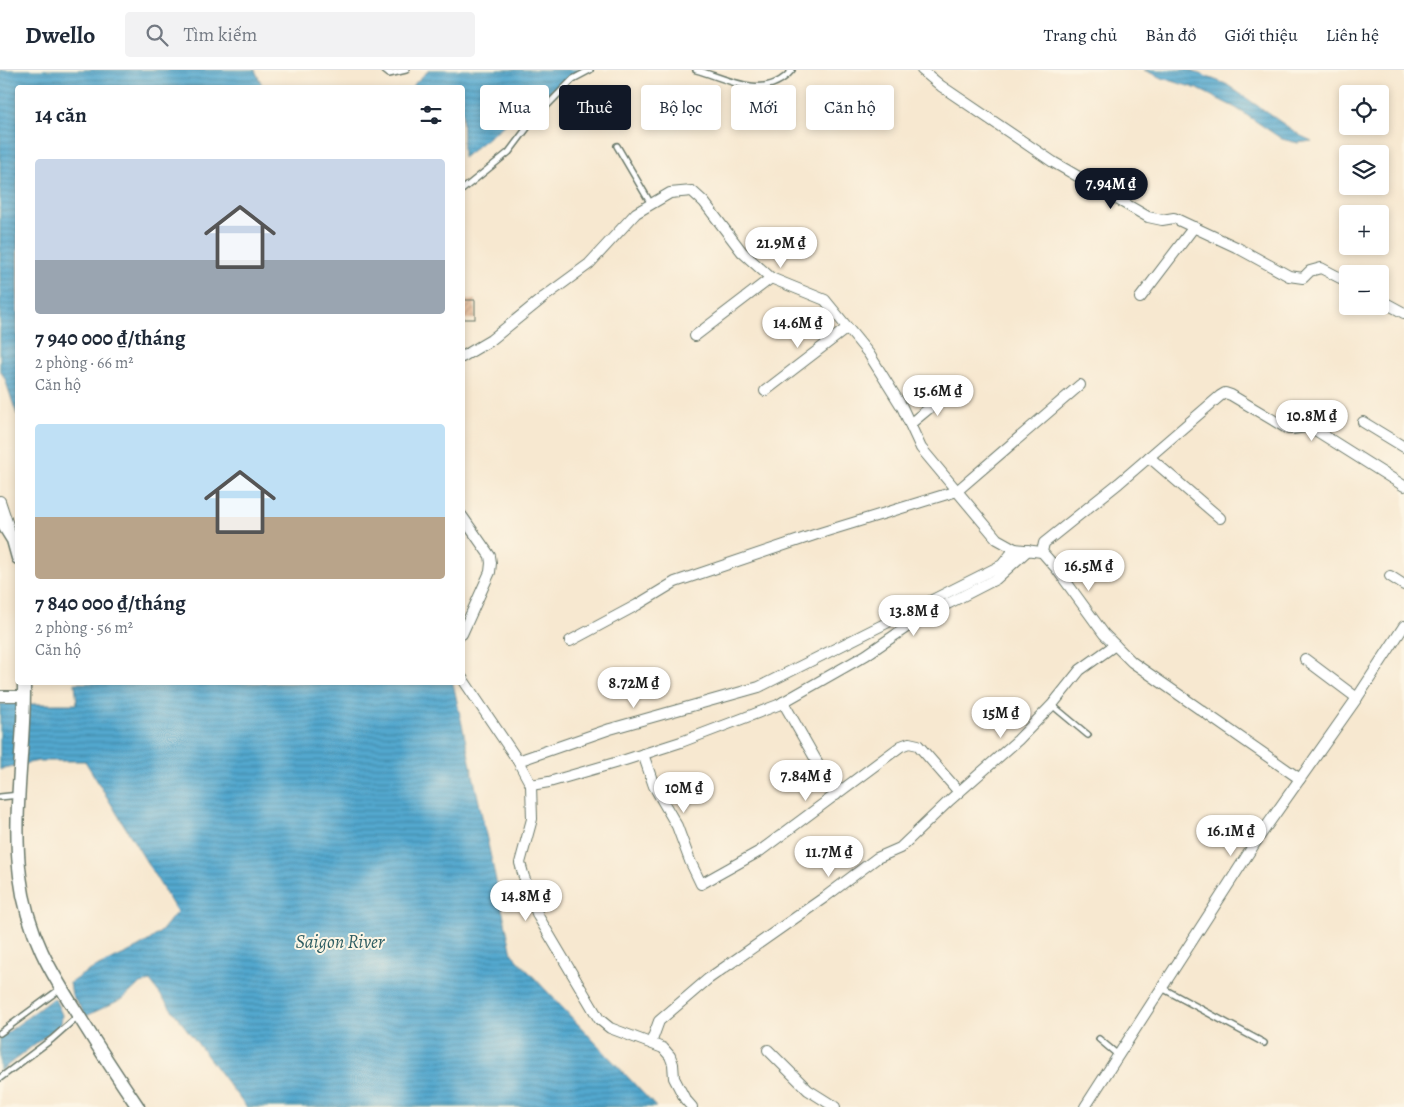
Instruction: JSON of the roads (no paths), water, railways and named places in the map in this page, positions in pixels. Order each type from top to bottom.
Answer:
[{"type":"street","points":[[922,70],[940,86],[1054,162],[1148,217],[1162,220],[1174,218],[1236,247],[1289,276],[1303,278],[1310,271],[1321,268],[1339,277]]},
{"type":"street","points":[[465,355],[491,340],[589,264],[636,213],[670,193],[692,191],[704,202],[742,252],[771,278],[825,300],[869,354],[902,407],[921,448],[997,539],[1015,549],[1042,552],[1056,568],[1104,634],[1132,662],[1300,778]]},
{"type":"street","points":[[1140,298],[1194,227]]},
{"type":"street","points":[[695,336],[771,278]]},
{"type":"street","points":[[1389,305],[1404,313]]},
{"type":"street","points":[[765,391],[847,328]]},
{"type":"street","points":[[570,641],[675,582],[817,534],[957,491],[1080,385]]},
{"type":"street","points":[[910,424],[950,391]]},
{"type":"street","points":[[1042,552],[1044,543],[1225,393],[1288,429],[1312,428],[1404,486]]},
{"type":"street","points":[[1362,422],[1404,447]]},
{"type":"street","points":[[1150,457],[1220,518]]},
{"type":"street","points":[[0,501],[15,547]]},
{"type":"street","points":[[0,519],[13,540]]},
{"type":"street","points":[[465,520],[490,556],[491,563],[490,572],[465,627]]},
{"type":"street","points":[[518,761],[610,729],[759,687],[1002,565],[1015,549]]},
{"type":"street","points":[[531,785],[549,782],[643,754],[783,702],[866,655],[920,618],[996,579],[1028,550]]},
{"type":"street","points":[[1390,576],[1404,585]]},
{"type":"street","points":[[1085,1107],[1259,836],[1357,698],[1404,626]]},
{"type":"street","points":[[651,1043],[659,1021],[708,978],[825,897],[877,858],[900,848],[1018,740],[1052,705],[1080,670],[1114,645]]},
{"type":"street","points":[[1305,659],[1357,698]]},
{"type":"street","points":[[465,682],[518,761],[531,785],[532,820],[520,863],[538,916],[599,1020],[610,1028],[663,1048],[670,1056],[673,1064],[674,1078],[685,1100],[692,1107]]},
{"type":"street","points":[[24,685],[19,790],[20,875],[26,911],[32,932],[44,959],[138,1107]]},
{"type":"street","points":[[0,696],[24,698]]},
{"type":"street","points":[[783,702],[836,795]]},
{"type":"street","points":[[643,754],[654,786],[677,826],[701,884],[760,851],[901,746],[909,743],[918,745],[959,792]]},
{"type":"street","points":[[768,1050],[808,1090],[835,1107]]},
{"type":"lane","points":[[384,70],[389,74],[406,70]]},
{"type":"lane","points":[[465,188],[509,152],[533,120],[573,79],[590,70]]},
{"type":"lane","points":[[696,70],[733,83],[756,87],[768,86],[781,81],[792,70]]},
{"type":"lane","points":[[617,146],[651,204]]},
{"type":"lane","points":[[1052,705],[1088,734]]},
{"type":"lane","points":[[0,797],[19,790]]},
{"type":"lane","points":[[0,1033],[61,988]]},
{"type":"lane","points":[[1162,988],[1264,1043]]},
{"type":"lane","points":[[0,1078],[52,1039],[78,1015]]},
{"type":"lane","points":[[1100,1039],[1118,1055]]},
{"type":"water","points":[[0,70],[255,70],[262,85],[15,85],[15,409],[0,369]]},
{"type":"water","points":[[429,70],[583,70],[549,92],[549,85],[480,85],[480,130],[497,130],[465,156],[465,85],[413,85]]},
{"type":"water","points":[[1144,70],[1189,70],[1226,84],[1301,136],[1312,141],[1298,143],[1282,139],[1236,108],[1198,89],[1162,78]]},
{"type":"water","name":"Saigon River","points":[[75,685],[453,685],[512,954],[656,1107],[246,1107],[150,981],[138,985],[124,998],[86,1016],[72,995],[70,983],[92,969],[149,941],[162,931],[177,912],[85,761],[39,761],[0,770],[0,704],[77,704]]},
{"type":"water","points":[[52,999],[55,999],[62,1015],[61,1024],[0,1071],[0,1038]]}]
